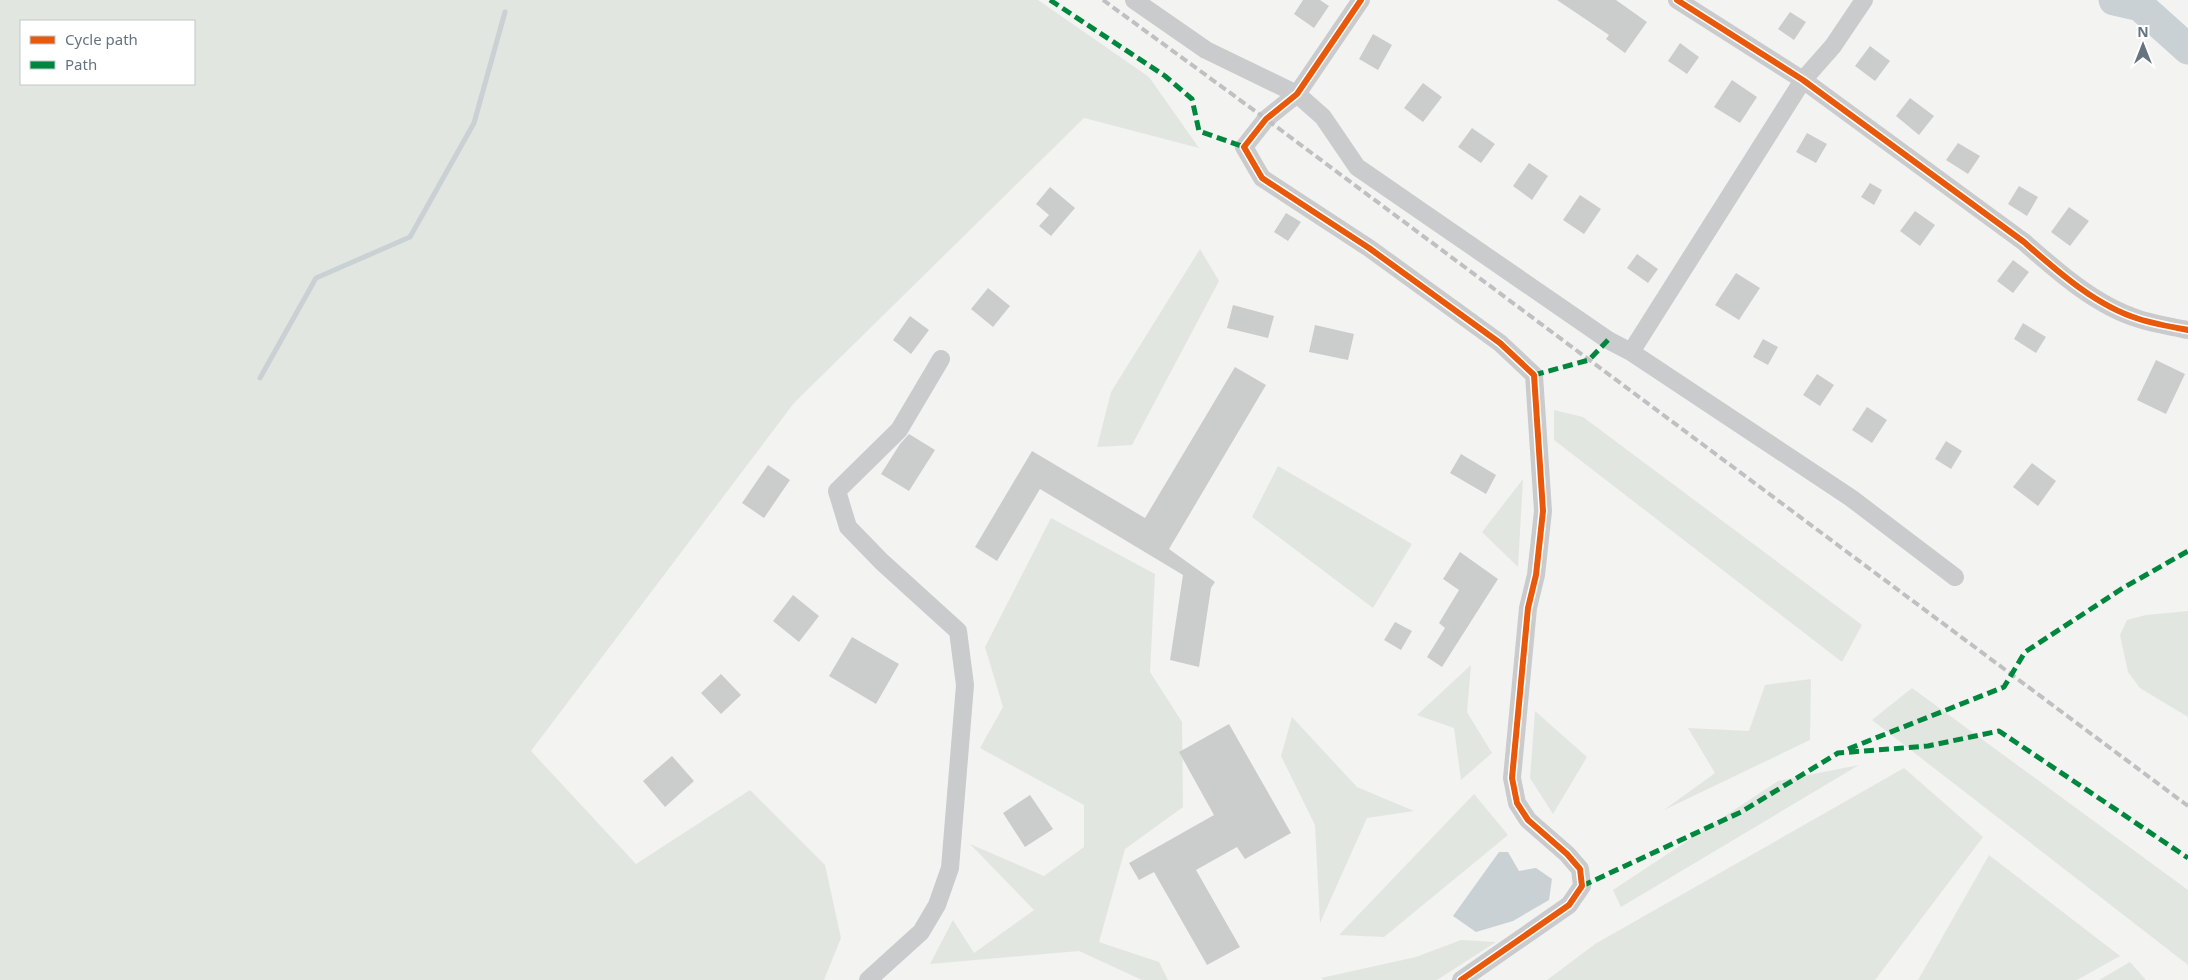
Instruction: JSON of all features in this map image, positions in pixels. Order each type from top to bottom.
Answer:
[{"type":"street","points":[[1134,0],[1206,50],[1297,94],[1323,116],[1357,167],[1608,340],[1631,352],[1851,498],[1955,576]]},
{"type":"street","points":[[1361,0],[1297,94],[1266,119],[1244,147],[1262,178],[1368,248],[1500,343],[1534,375],[1544,511],[1536,575],[1528,608],[1512,778],[1518,804],[1528,820],[1580,869],[1582,886],[1569,905],[1461,980]]},
{"type":"street","points":[[1677,0],[1802,80],[2024,242],[2058,271],[2096,299],[2137,319],[2188,330]]},
{"type":"street","points":[[1631,352],[1802,80],[1833,46],[1864,0]]},
{"type":"street","points":[[868,980],[921,932],[937,905],[950,868],[965,685],[958,631],[882,562],[848,527],[837,491],[899,430],[941,359]]},
{"type":"shaded area","points":[[0,0],[1038,0],[1149,77],[1199,148],[1084,118],[794,403],[531,751],[636,864],[750,790],[825,865],[841,938],[824,980],[0,980]]},
{"type":"shaded area","points":[[1200,249],[1219,281],[1132,445],[1097,447],[1111,392]]},
{"type":"shaded area","points":[[1554,410],[1583,417],[1862,625],[1842,662],[1554,440]]},
{"type":"shaded area","points":[[1278,466],[1412,544],[1373,608],[1252,517]]},
{"type":"shaded area","points":[[1523,479],[1518,567],[1482,532]]},
{"type":"shaded area","points":[[1051,518],[1155,574],[1150,672],[1182,722],[1183,807],[1125,849],[1099,942],[1159,962],[1168,980],[1142,980],[1079,951],[930,964],[953,920],[974,953],[1034,910],[970,844],[1044,876],[1084,847],[1084,805],[980,748],[1003,707],[985,647]]},
{"type":"shaded area","points":[[2188,611],[2188,717],[2140,688],[2128,672],[2120,635],[2127,620],[2146,615]]},
{"type":"shaded area","points":[[1471,665],[1467,712],[1492,753],[1461,780],[1454,728],[1417,715]]},
{"type":"shaded area","points":[[1811,679],[1810,740],[1664,810],[1715,773],[1688,728],[1749,731],[1765,685]]},
{"type":"shaded area","points":[[1912,688],[2188,890],[2188,965],[1872,720]]},
{"type":"shaded area","points":[[1535,711],[1587,757],[1553,814],[1530,778]]},
{"type":"shaded area","points":[[1292,717],[1357,787],[1414,811],[1367,818],[1320,923],[1315,825],[1281,756]]},
{"type":"shaded area","points":[[1859,765],[1621,907],[1613,890],[1778,781]]},
{"type":"shaded area","points":[[1904,768],[1983,837],[1875,980],[1547,980],[1595,944]]},
{"type":"shaded area","points":[[1474,794],[1508,835],[1384,937],[1339,935]]},
{"type":"shaded area","points":[[1499,852],[1508,852],[1519,871],[1536,868],[1552,879],[1549,900],[1513,921],[1476,932],[1453,916]]},
{"type":"shaded area","points":[[1989,855],[2120,956],[2077,980],[1918,980]]},
{"type":"shaded area","points":[[1461,940],[1496,942],[1437,980],[1323,980],[1321,978],[1416,957]]},
{"type":"shaded area","points":[[2130,962],[2146,980],[2099,980]]},
{"type":"building","points":[[1303,0],[1320,0],[1329,6],[1314,28],[1294,14]]},
{"type":"building","points":[[1557,0],[1616,0],[1647,22],[1625,53],[1606,39],[1609,35]]},
{"type":"building","points":[[1790,12],[1806,22],[1794,40],[1778,29]]},
{"type":"building","points":[[1373,34],[1392,45],[1378,70],[1359,59]]},
{"type":"building","points":[[1680,43],[1699,57],[1687,74],[1668,61]]},
{"type":"building","points":[[1870,46],[1890,61],[1875,81],[1855,66]]},
{"type":"building","points":[[1732,80],[1757,97],[1740,123],[1714,107]]},
{"type":"building","points":[[1423,83],[1442,97],[1423,122],[1404,108]]},
{"type":"building","points":[[1910,98],[1934,116],[1919,135],[1896,116]]},
{"type":"building","points":[[1472,128],[1495,144],[1481,163],[1458,147]]},
{"type":"building","points":[[1807,133],[1827,144],[1816,163],[1796,152]]},
{"type":"building","points":[[1958,143],[1980,156],[1968,174],[1946,160]]},
{"type":"building","points":[[1529,163],[1548,176],[1532,200],[1513,186]]},
{"type":"building","points":[[1870,183],[1882,190],[1874,205],[1861,197]]},
{"type":"building","points":[[2019,186],[2038,197],[2027,216],[2008,204]]},
{"type":"building","points":[[1050,187],[1075,208],[1051,236],[1039,226],[1049,215],[1036,204]]},
{"type":"building","points":[[1580,195],[1601,209],[1584,234],[1563,220]]},
{"type":"building","points":[[2069,207],[2089,221],[2070,246],[2051,232]]},
{"type":"building","points":[[1915,211],[1935,225],[1920,246],[1900,231]]},
{"type":"building","points":[[1286,213],[1301,222],[1288,241],[1274,232]]},
{"type":"building","points":[[1637,254],[1658,269],[1648,283],[1627,268]]},
{"type":"building","points":[[2013,260],[2029,272],[2013,293],[1997,281]]},
{"type":"building","points":[[1736,273],[1760,288],[1739,320],[1715,305]]},
{"type":"building","points":[[988,288],[1010,306],[993,327],[971,309]]},
{"type":"building","points":[[1233,305],[1274,316],[1268,338],[1227,328]]},
{"type":"building","points":[[910,316],[929,330],[911,354],[893,340]]},
{"type":"building","points":[[2023,323],[2046,337],[2036,353],[2014,339]]},
{"type":"building","points":[[1315,325],[1354,334],[1348,360],[1309,352]]},
{"type":"building","points":[[1763,339],[1778,347],[1768,365],[1753,357]]},
{"type":"building","points":[[2156,360],[2185,374],[2166,414],[2137,400]]},
{"type":"building","points":[[1235,367],[1266,385],[1169,549],[1215,582],[1211,588],[1199,667],[1170,660],[1183,575],[1040,489],[997,561],[975,547],[1032,451],[1145,518]]},
{"type":"building","points":[[1817,374],[1834,385],[1820,406],[1803,395]]},
{"type":"building","points":[[1867,407],[1887,420],[1872,443],[1852,430]]},
{"type":"building","points":[[909,434],[935,450],[909,491],[881,474],[900,444]]},
{"type":"building","points":[[1946,441],[1962,451],[1951,469],[1935,459]]},
{"type":"building","points":[[1461,454],[1496,475],[1486,494],[1450,473]]},
{"type":"building","points":[[2032,463],[2056,481],[2038,506],[2013,487]]},
{"type":"building","points":[[768,465],[790,480],[764,518],[742,503]]},
{"type":"building","points":[[1460,552],[1498,579],[1442,667],[1427,657],[1445,628],[1439,623],[1459,590],[1443,579]]},
{"type":"building","points":[[793,595],[819,616],[799,642],[773,621]]},
{"type":"building","points":[[1395,622],[1412,631],[1401,650],[1384,640]]},
{"type":"building","points":[[852,637],[899,664],[876,704],[829,676]]},
{"type":"building","points":[[721,674],[741,695],[721,714],[701,693]]},
{"type":"building","points":[[1229,724],[1291,833],[1245,859],[1237,847],[1196,870],[1240,947],[1207,965],[1154,872],[1139,880],[1129,863],[1214,815],[1179,752]]},
{"type":"building","points":[[672,756],[694,781],[665,807],[643,781]]},
{"type":"building","points":[[1030,795],[1053,829],[1025,847],[1003,813]]},
{"type":"waterway","points":[[2114,0],[2140,6],[2188,49]]},
{"type":"waterway","points":[[260,378],[316,278],[410,237],[474,123],[505,12]]},
{"type":"railway","points":[[1103,0],[1266,119],[2188,806]]},
{"type":"marked path","points":[[1050,0],[1165,76],[1192,99],[1199,131],[1244,147]]},
{"type":"marked path","points":[[1534,375],[1589,360],[1608,340]]},
{"type":"marked path","points":[[1848,749],[2004,687],[2025,652],[2123,588],[2188,551]]},
{"type":"marked path","points":[[1582,886],[1741,812],[1838,753],[1928,746],[1999,731],[2188,858]]},
{"type":"cycle path","points":[[1361,0],[1297,94],[1266,119],[1244,147],[1262,178],[1369,248],[1500,343],[1534,375],[1543,511],[1536,575],[1528,608],[1512,778],[1517,803],[1528,820],[1567,854],[1580,869],[1582,886],[1569,905],[1461,980]]},
{"type":"cycle path","points":[[1677,0],[1803,80],[2024,242],[2092,297],[2139,319],[2188,330]]}]
